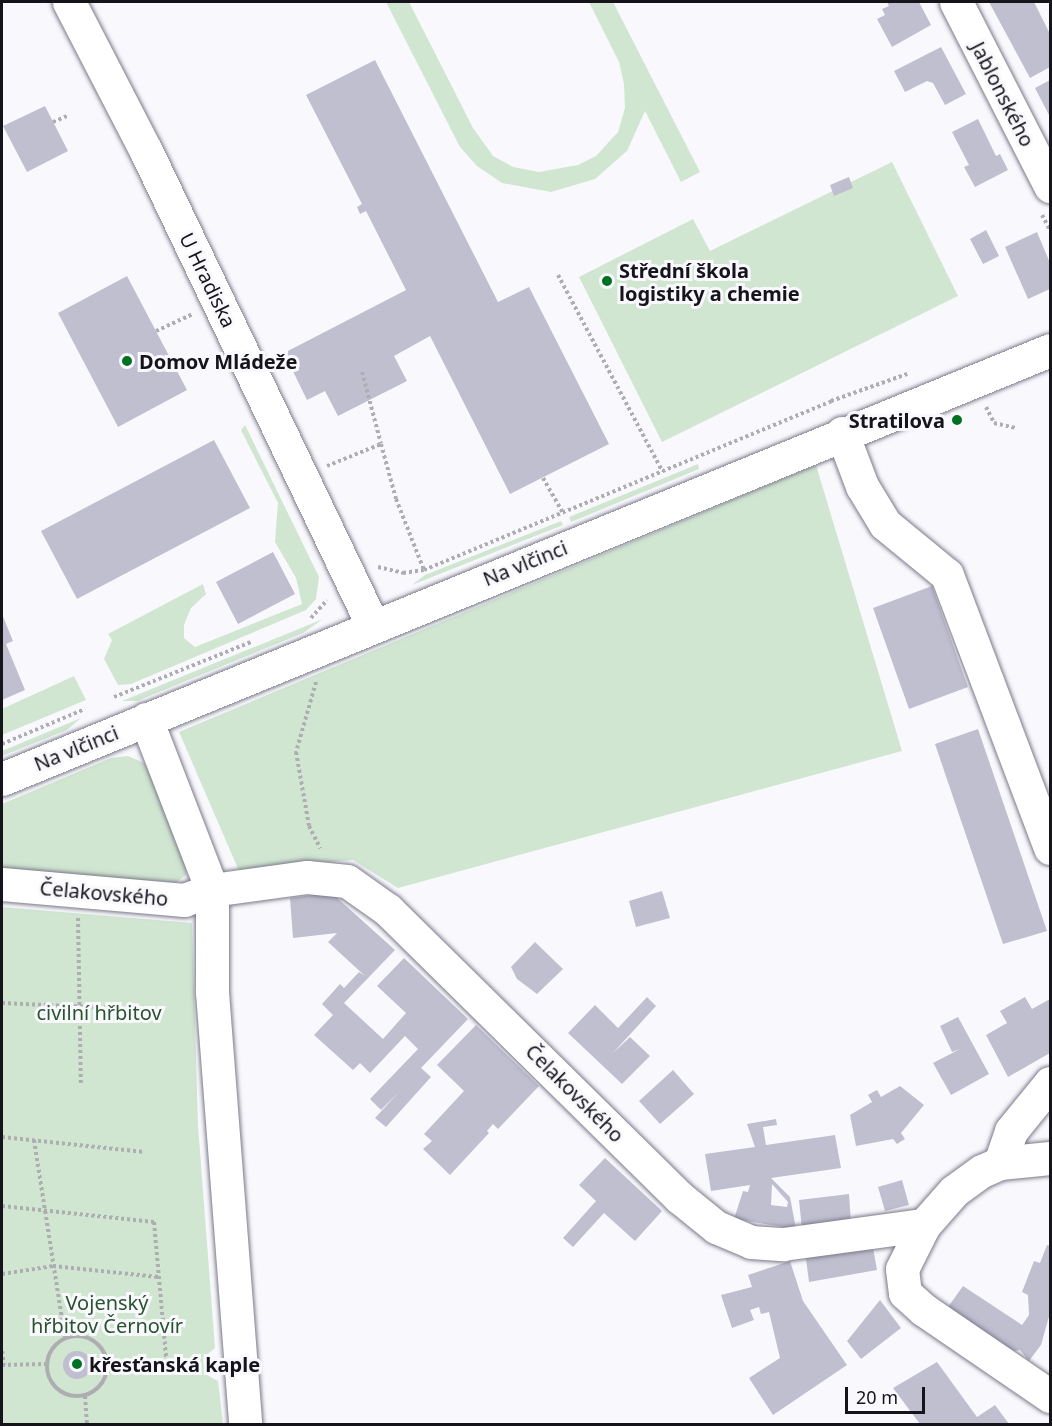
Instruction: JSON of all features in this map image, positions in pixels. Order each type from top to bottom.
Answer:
[{"type":"street","name":"U Hradiska","points":[[69,2],[146,151],[373,626]]},
{"type":"street","name":"Jablonského","points":[[956,2],[1050,186]]},
{"type":"street","name":"Na vlčinci","points":[[2,779],[842,433],[1050,350]]},
{"type":"street","points":[[842,433],[862,486],[885,524],[947,575],[1050,848]]},
{"type":"street","points":[[146,719],[212,890],[212,992],[238,1365],[245,1425]]},
{"type":"street","name":"Čelakovského","points":[[2,884],[184,900],[212,890],[307,877],[334,877],[360,888],[388,909],[679,1197],[716,1227],[764,1244],[924,1226]]},
{"type":"street","points":[[1000,1163],[1011,1131],[1050,1083]]},
{"type":"street","points":[[900,1278],[908,1254],[924,1226],[954,1191],[1000,1163],[1050,1158]]},
{"type":"street","points":[[882,1231],[905,1293],[924,1310],[1050,1396]]},
{"type":"path","points":[[53,122],[67,116]]},
{"type":"path","points":[[558,275],[662,471]]},
{"type":"path","points":[[190,303],[200,323]]},
{"type":"path","points":[[156,331],[189,316]]},
{"type":"path","points":[[362,372],[396,499],[424,570]]},
{"type":"path","points":[[371,561],[403,573],[424,570],[831,400],[915,372]]},
{"type":"path","points":[[993,403],[985,406],[994,423],[1016,428]]},
{"type":"path","points":[[320,469],[381,444]]},
{"type":"path","points":[[543,478],[563,513]]},
{"type":"path","points":[[301,622],[318,614],[328,594]]},
{"type":"path","points":[[114,698],[257,640]]},
{"type":"path","points":[[332,643],[312,690],[296,752],[309,826],[334,877]]},
{"type":"path","points":[[2,744],[85,709]]},
{"type":"path","points":[[78,891],[81,1084]]},
{"type":"path","points":[[2,1003],[157,1010]]},
{"type":"path","points":[[2,1137],[144,1152]]},
{"type":"path","points":[[34,1140],[65,1336]]},
{"type":"path","points":[[2,1206],[154,1222],[167,1369]]},
{"type":"path","points":[[2,1274],[53,1266],[158,1277]]},
{"type":"path","points":[[65,1336],[87,1337],[105,1352],[108,1371],[100,1387],[85,1396],[66,1395],[51,1383],[46,1364],[50,1351],[65,1336]]},
{"type":"path","points":[[2,1351],[3,1365],[46,1364]]},
{"type":"path","points":[[108,1371],[238,1365]]},
{"type":"path","points":[[85,1396],[87,1425]]},
{"type":"green space","points":[[386,2],[409,2],[473,128],[493,156],[513,167],[539,172],[578,165],[596,156],[618,132],[625,108],[624,84],[619,62],[589,2],[613,2],[700,172],[681,182],[645,111],[627,151],[595,179],[551,192],[502,183],[477,166],[460,147]]},
{"type":"green space","points":[[892,162],[958,296],[662,442],[579,277],[693,219],[710,251]]},
{"type":"green space","points":[[245,425],[319,577],[316,599],[306,610],[131,684],[118,685],[104,659],[112,640],[108,634],[203,584],[206,594],[191,608],[184,625],[184,638],[195,647],[302,604],[296,578],[275,542],[278,503],[241,430]]},
{"type":"green space","points":[[698,464],[699,469],[571,522],[569,517]]},
{"type":"green space","points":[[816,465],[902,751],[398,888],[353,860],[239,871],[179,732]]},
{"type":"green space","points":[[561,521],[563,525],[412,585],[425,575]]},
{"type":"green space","points":[[323,619],[303,633],[137,701],[122,701]]},
{"type":"green space","points":[[74,676],[86,700],[2,735],[2,709]]},
{"type":"green space","points":[[81,718],[67,730],[2,756],[2,751]]},
{"type":"green space","points":[[128,756],[144,763],[154,776],[187,858],[186,875],[174,884],[2,869],[2,804],[111,758]]},
{"type":"green space","name":"Vojenský hřbitov Černovír","points":[[2,907],[192,923],[198,1125],[215,1348],[203,1358],[205,1374],[218,1381],[223,1424],[2,1424]]},
{"type":"building","points":[[887,2],[919,2],[931,25],[892,47],[877,19],[885,15],[882,9],[889,6]]},
{"type":"building","points":[[989,2],[1034,2],[1050,34],[1050,67],[1030,78]]},
{"type":"building","points":[[941,47],[966,94],[945,105],[933,83],[927,81],[905,92],[894,71]]},
{"type":"building","points":[[375,60],[498,302],[529,287],[609,444],[510,494],[430,336],[394,356],[407,381],[338,416],[325,391],[307,400],[284,353],[406,290],[366,211],[360,214],[357,207],[362,204],[306,95]]},
{"type":"building","points":[[1050,80],[1050,117],[1035,88]]},
{"type":"building","points":[[45,106],[68,151],[27,172],[3,126]]},
{"type":"building","points":[[978,119],[996,156],[1000,154],[1008,170],[975,187],[964,167],[969,165],[952,132]]},
{"type":"building","points":[[849,177],[853,188],[834,196],[830,185]]},
{"type":"building","points":[[986,230],[999,256],[983,264],[970,239]]},
{"type":"building","points":[[1037,232],[1050,263],[1050,289],[1028,299],[1005,247]]},
{"type":"building","name":"Domov Mládeže","points":[[127,276],[187,390],[118,427],[58,313]]},
{"type":"building","points":[[214,440],[250,508],[77,599],[41,531]]},
{"type":"building","points":[[273,552],[295,594],[238,624],[216,582]]},
{"type":"building","points":[[932,586],[968,687],[909,709],[873,608]]},
{"type":"building","points":[[2,614],[13,641],[6,644],[25,690],[2,700]]},
{"type":"building","points":[[978,729],[1047,931],[1003,944],[935,744]]},
{"type":"building","points":[[662,891],[670,918],[636,927],[629,901]]},
{"type":"building","points":[[327,893],[335,896],[395,950],[344,1003],[383,1039],[406,1013],[377,986],[404,958],[468,1019],[421,1068],[431,1077],[386,1127],[375,1118],[399,1092],[381,1110],[370,1099],[418,1049],[405,1036],[370,1073],[360,1063],[353,1070],[314,1035],[333,1015],[322,1004],[340,984],[344,988],[359,972],[365,976],[328,942],[337,933],[293,938],[290,898]]},
{"type":"building","points":[[535,942],[563,969],[537,994],[517,979],[511,967]]},
{"type":"building","points":[[647,997],[656,1006],[613,1053],[630,1037],[650,1056],[622,1084],[568,1033],[595,1005],[618,1028]]},
{"type":"building","points":[[1025,997],[1032,1009],[1050,999],[1050,1053],[1008,1077],[986,1035],[1007,1023],[1000,1011]]},
{"type":"building","points":[[958,1017],[989,1074],[951,1095],[933,1063],[960,1049],[952,1052],[940,1026]]},
{"type":"building","points":[[476,1025],[539,1086],[498,1129],[493,1124],[487,1131],[489,1133],[450,1175],[423,1149],[432,1141],[424,1134],[464,1091],[437,1065]]},
{"type":"building","points":[[673,1070],[694,1094],[660,1124],[639,1101]]},
{"type":"building","points":[[900,1086],[924,1105],[901,1133],[905,1139],[897,1144],[893,1139],[856,1146],[850,1115],[872,1102],[868,1095],[877,1090],[881,1097]]},
{"type":"building","points":[[776,1119],[777,1125],[763,1127],[766,1145],[835,1135],[841,1168],[771,1178],[790,1197],[796,1229],[734,1219],[743,1191],[748,1192],[750,1185],[711,1191],[705,1154],[755,1147],[747,1124]],"holes":[[[772,1184],[788,1202],[787,1207],[771,1205]]]},
{"type":"building","points":[[605,1158],[662,1211],[635,1241],[604,1213],[573,1247],[563,1238],[596,1201],[579,1185]]},
{"type":"building","points":[[902,1180],[909,1205],[885,1211],[878,1187]]},
{"type":"building","points":[[849,1194],[851,1223],[802,1229],[799,1200]]},
{"type":"building","points":[[872,1242],[877,1270],[809,1282],[805,1251]]},
{"type":"building","points":[[1047,1245],[1050,1246],[1050,1313],[1041,1345],[1029,1361],[1020,1350],[1014,1351],[948,1307],[963,1286],[1022,1325],[1029,1315],[1028,1295],[1022,1292],[1034,1261],[1040,1263]]},
{"type":"building","points":[[790,1261],[803,1301],[847,1365],[773,1415],[749,1378],[780,1358],[769,1312],[761,1314],[759,1307],[750,1310],[754,1320],[732,1328],[721,1295],[752,1287],[748,1275]]},
{"type":"building","points":[[880,1300],[901,1328],[861,1359],[847,1341]]},
{"type":"building","name":"křesťanská kaple","points":[[77,1351],[87,1355],[91,1365],[87,1375],[77,1379],[67,1375],[63,1365],[67,1355]]},
{"type":"building","points":[[937,1362],[977,1417],[995,1405],[1009,1424],[920,1424],[893,1388]]},
{"type":"place","name":"Střední škola logistiky a chemie","points":[[607,281]]},
{"type":"place","name":"Domov Mládeže","points":[[127,361]]},
{"type":"place","name":"Stratilova","points":[[957,420]]},
{"type":"place","name":"křesťanská kaple","points":[[77,1364]]},
{"type":"park label","name":"civilní hřbitov","points":[[99,1012]]}]
